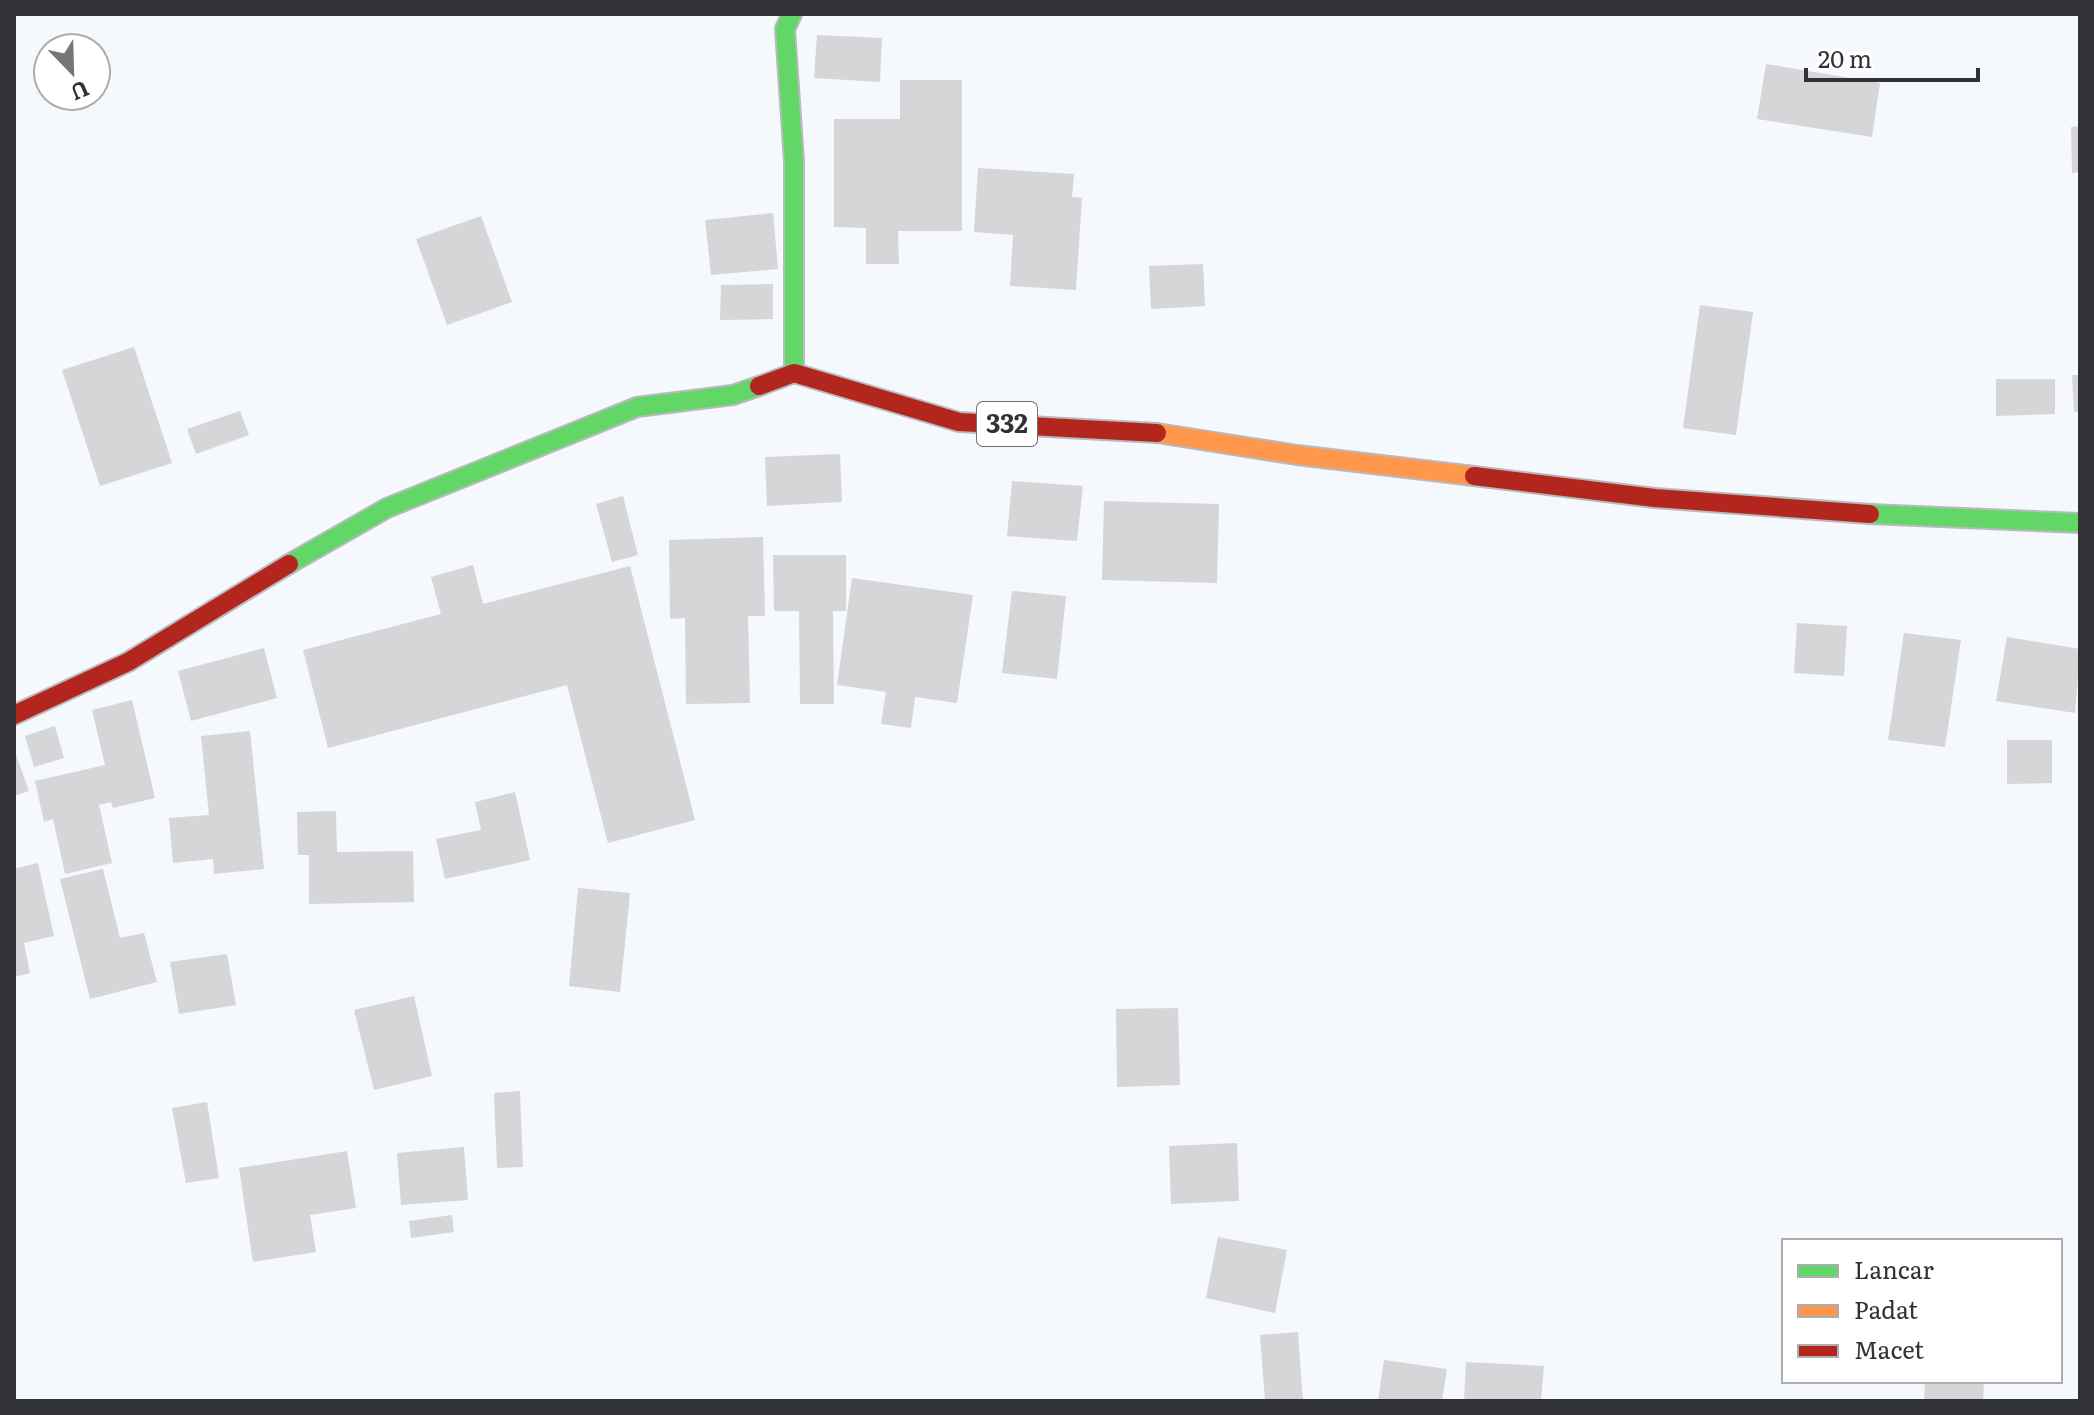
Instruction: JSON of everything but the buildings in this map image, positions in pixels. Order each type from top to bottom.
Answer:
[{"type":"main road","points":[[14,715],[128,662],[235,594],[387,508],[637,407],[733,395],[794,373],[794,161],[785,29],[792,14]]},
{"type":"main road","name":"332","points":[[794,373],[959,422],[1144,431],[1297,455],[1655,498],[1957,520],[2080,523]]},
{"type":"traffic: fast","points":[[792,14],[785,29],[794,161],[794,373]]},
{"type":"traffic: fast","points":[[289,564],[387,508],[637,407],[733,395],[759,386]]},
{"type":"traffic: fast","points":[[1870,514],[2080,523]]},
{"type":"traffic: slow","points":[[1157,433],[1297,455],[1474,476]]},
{"type":"traffic: jam","points":[[759,386],[794,373],[959,422],[1157,433]]},
{"type":"traffic: jam","points":[[1474,476],[1655,498],[1870,514]]},
{"type":"traffic: jam","points":[[14,715],[128,662],[289,564]]}]
